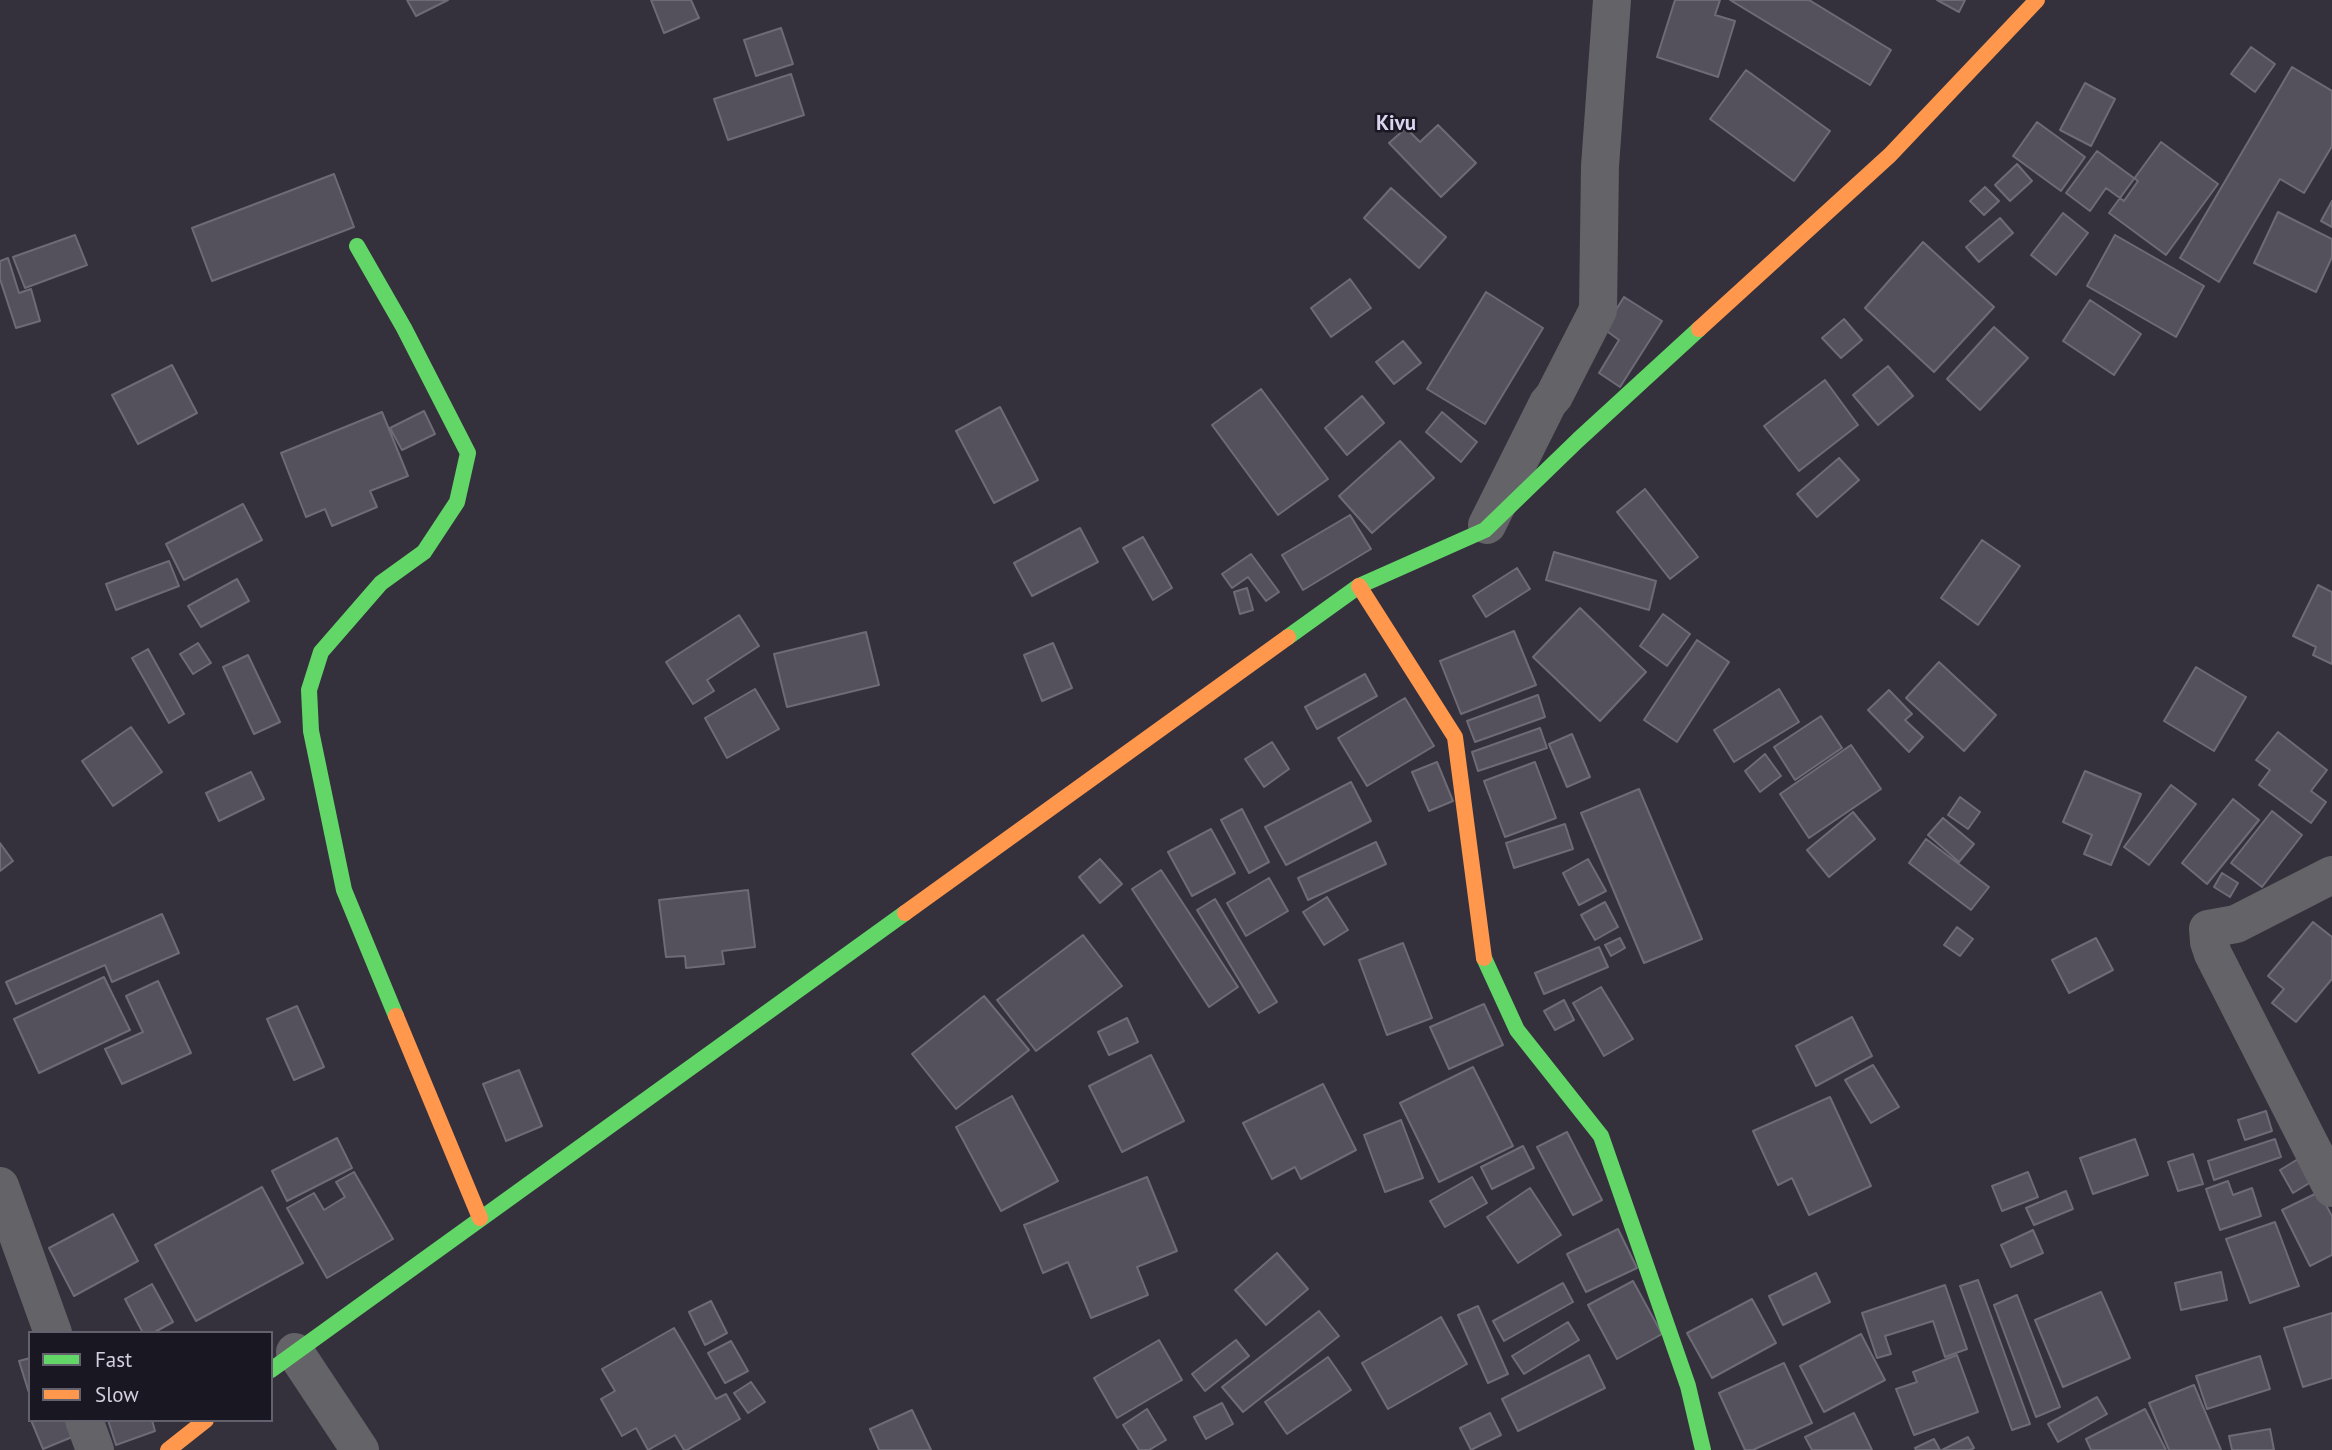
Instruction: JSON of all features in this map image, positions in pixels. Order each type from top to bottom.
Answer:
[{"type":"street","points":[[1485,530],[1598,310],[1600,166],[1612,0]]},
{"type":"street","points":[[360,1450],[283,1361],[1359,586],[1485,530],[1578,440],[1890,155],[2036,0]]},
{"type":"street","points":[[357,246],[404,328],[468,453],[457,502],[424,552],[381,583],[321,652],[309,690],[311,731],[344,891],[480,1219]]},
{"type":"street","points":[[1359,586],[1455,737],[1484,962],[1517,1030],[1601,1136],[1688,1386],[1703,1450]]},
{"type":"street","points":[[2332,875],[2236,925],[2208,929],[2208,942],[2332,1188]]},
{"type":"street","points":[[0,1186],[52,1331]]},
{"type":"street","points":[[85,1422],[95,1450]]},
{"type":"street","points":[[168,1450],[203,1422]]},
{"type":"building","points":[[407,0],[448,0],[416,16]]},
{"type":"building","points":[[651,0],[691,0],[699,18],[664,33]]},
{"type":"building","points":[[1675,0],[1720,0],[1715,15],[1735,21],[1718,77],[1657,57]]},
{"type":"building","points":[[1730,0],[1809,0],[1891,50],[1870,85]]},
{"type":"building","points":[[1937,0],[1965,0],[1959,12]]},
{"type":"building","points":[[781,28],[793,64],[756,76],[744,40]]},
{"type":"building","points":[[2251,47],[2275,64],[2255,92],[2231,74]]},
{"type":"building","points":[[2292,67],[2332,91],[2332,146],[2304,193],[2280,179],[2219,282],[2180,258]]},
{"type":"building","points":[[1746,70],[1830,131],[1794,181],[1710,119]]},
{"type":"building","points":[[791,74],[804,115],[728,140],[714,99]]},
{"type":"building","points":[[2085,83],[2115,99],[2091,146],[2060,130]]},
{"type":"building","points":[[2037,122],[2085,157],[2061,191],[2013,156]]},
{"type":"building","points":[[1438,125],[1476,163],[1441,197],[1389,143],[1406,128],[1420,142]]},
{"type":"building","points":[[2161,142],[2218,184],[2166,255],[2109,213]]},
{"type":"building","points":[[2097,151],[2138,181],[2124,201],[2106,188],[2090,211],[2066,193]]},
{"type":"building","points":[[2017,164],[2032,181],[2010,201],[1995,185]]},
{"type":"building","points":[[334,174],[354,227],[212,281],[192,228]]},
{"type":"building","points":[[1985,187],[1999,201],[1984,215],[1970,201]]},
{"type":"building","points":[[1391,188],[1446,237],[1419,268],[1364,218]]},
{"type":"building","points":[[2332,201],[2332,227],[2321,221]]},
{"type":"building","points":[[2278,212],[2332,239],[2332,257],[2316,292],[2254,263]]},
{"type":"building","points":[[2063,213],[2088,233],[2056,275],[2031,255]]},
{"type":"building","points":[[2000,218],[2013,233],[1979,262],[1966,247]]},
{"type":"building","points":[[75,235],[87,265],[25,288],[13,257]]},
{"type":"building","points":[[2115,235],[2204,286],[2176,337],[2087,286]]},
{"type":"building","points":[[1923,242],[1994,307],[1934,372],[1865,308]]},
{"type":"building","points":[[8,258],[19,293],[31,289],[40,321],[16,328],[0,279],[0,261]]},
{"type":"building","points":[[1350,279],[1371,308],[1331,337],[1311,308]]},
{"type":"building","points":[[1486,292],[1543,328],[1485,424],[1427,389]]},
{"type":"building","points":[[1624,297],[1662,321],[1620,387],[1599,373],[1619,340],[1604,329]]},
{"type":"building","points":[[2090,300],[2141,334],[2114,375],[2063,341]]},
{"type":"building","points":[[1844,319],[1862,340],[1841,358],[1822,338]]},
{"type":"building","points":[[1994,327],[2028,358],[1980,410],[1947,379]]},
{"type":"building","points":[[1403,341],[1421,363],[1394,384],[1376,362]]},
{"type":"building","points":[[172,365],[197,413],[138,444],[112,395]]},
{"type":"building","points":[[1888,366],[1913,396],[1878,425],[1853,395]]},
{"type":"building","points":[[1825,380],[1858,425],[1799,471],[1764,426]]},
{"type":"building","points":[[1261,389],[1328,479],[1278,515],[1212,425]]},
{"type":"building","points":[[1362,396],[1384,423],[1347,455],[1325,428]]},
{"type":"building","points":[[1000,407],[1038,480],[994,503],[956,431]]},
{"type":"building","points":[[424,411],[435,434],[402,450],[390,428]]},
{"type":"building","points":[[382,412],[408,476],[370,491],[377,507],[332,526],[325,509],[306,517],[281,453]]},
{"type":"building","points":[[1442,412],[1477,442],[1461,462],[1426,432]]},
{"type":"building","points":[[1400,441],[1434,478],[1372,533],[1339,496]]},
{"type":"building","points":[[1839,458],[1859,480],[1817,517],[1797,494]]},
{"type":"building","points":[[1645,489],[1698,557],[1670,579],[1617,512]]},
{"type":"building","points":[[243,504],[262,540],[184,580],[166,544]]},
{"type":"building","points":[[1350,515],[1371,549],[1303,590],[1282,555]]},
{"type":"building","points":[[1080,528],[1098,562],[1032,596],[1014,563]]},
{"type":"building","points":[[1143,537],[1172,588],[1153,600],[1123,548]]},
{"type":"building","points":[[1982,540],[2020,566],[1978,625],[1941,598]]},
{"type":"building","points":[[1554,552],[1656,581],[1649,610],[1546,580]]},
{"type":"building","points":[[1251,554],[1279,592],[1266,601],[1248,577],[1232,588],[1222,574]]},
{"type":"building","points":[[169,561],[179,586],[116,610],[106,584]]},
{"type":"building","points":[[1517,568],[1530,589],[1486,617],[1473,596]]},
{"type":"building","points":[[237,579],[249,601],[201,627],[188,606]]},
{"type":"building","points":[[2318,585],[2332,592],[2332,664],[2313,655],[2316,647],[2293,636]]},
{"type":"building","points":[[1247,588],[1253,610],[1240,614],[1234,592]]},
{"type":"building","points":[[1580,608],[1646,672],[1600,721],[1533,657]]},
{"type":"building","points":[[1663,614],[1690,634],[1667,666],[1640,646]]},
{"type":"building","points":[[739,615],[759,646],[707,680],[714,691],[693,704],[666,662]]},
{"type":"building","points":[[1514,631],[1536,685],[1461,714],[1440,661]]},
{"type":"building","points":[[866,632],[879,685],[787,707],[774,654]]},
{"type":"building","points":[[1697,640],[1729,662],[1677,742],[1644,720]]},
{"type":"building","points":[[198,643],[211,663],[193,674],[180,654]]},
{"type":"building","points":[[1053,643],[1072,688],[1042,701],[1024,655]]},
{"type":"building","points":[[148,649],[184,714],[169,723],[132,658]]},
{"type":"building","points":[[248,655],[280,722],[254,734],[223,667]]},
{"type":"building","points":[[1939,662],[1996,715],[1964,751],[1906,698]]},
{"type":"building","points":[[2196,667],[2246,697],[2214,751],[2164,721]]},
{"type":"building","points":[[1365,674],[1377,696],[1317,729],[1305,707]]},
{"type":"building","points":[[755,689],[779,729],[727,758],[705,718]]},
{"type":"building","points":[[1779,689],[1799,722],[1734,762],[1714,730]]},
{"type":"building","points":[[1889,690],[1912,714],[1905,720],[1923,737],[1909,752],[1868,710]]},
{"type":"building","points":[[1538,695],[1545,717],[1475,742],[1467,721]]},
{"type":"building","points":[[1405,698],[1434,746],[1367,786],[1338,738]]},
{"type":"building","points":[[1821,716],[1842,748],[1795,780],[1774,747]]},
{"type":"building","points":[[131,727],[162,772],[113,806],[82,761]]},
{"type":"building","points":[[1540,728],[1547,748],[1478,771],[1472,752]]},
{"type":"building","points":[[2278,732],[2327,770],[2311,791],[2326,802],[2311,823],[2259,785],[2270,770],[2256,760]]},
{"type":"building","points":[[1572,734],[1590,777],[1567,787],[1549,744]]},
{"type":"building","points":[[1272,742],[1289,769],[1264,787],[1245,759]]},
{"type":"building","points":[[1851,745],[1881,789],[1809,838],[1780,794]]},
{"type":"building","points":[[1765,754],[1781,776],[1760,792],[1745,771]]},
{"type":"building","points":[[1437,762],[1453,801],[1429,811],[1412,772]]},
{"type":"building","points":[[1535,762],[1556,818],[1505,837],[1484,781]]},
{"type":"building","points":[[2085,771],[2141,794],[2111,865],[2084,854],[2092,835],[2063,822]]},
{"type":"building","points":[[251,772],[264,799],[219,821],[206,793]]},
{"type":"building","points":[[1351,782],[1371,821],[1286,865],[1265,827]]},
{"type":"building","points":[[2171,785],[2196,804],[2149,865],[2124,847]]},
{"type":"building","points":[[1639,789],[1702,939],[1644,963],[1581,813]]},
{"type":"building","points":[[1960,797],[1980,812],[1968,829],[1948,815]]},
{"type":"building","points":[[2233,799],[2259,820],[2207,884],[2182,863]]},
{"type":"building","points":[[1242,809],[1269,862],[1249,873],[1221,820]]},
{"type":"building","points":[[2272,811],[2302,835],[2262,887],[2231,863]]},
{"type":"building","points":[[1853,812],[1875,839],[1829,877],[1807,850]]},
{"type":"building","points":[[1943,818],[1974,844],[1959,862],[1928,835]]},
{"type":"building","points":[[1565,824],[1573,849],[1514,868],[1506,843]]},
{"type":"building","points":[[1211,829],[1235,873],[1192,896],[1168,852]]},
{"type":"building","points":[[1926,839],[1989,887],[1971,910],[1909,863]]},
{"type":"building","points":[[1376,842],[1386,864],[1308,900],[1298,878]]},
{"type":"building","points":[[0,843],[13,861],[0,871]]},
{"type":"building","points":[[1100,859],[1122,884],[1100,903],[1079,877]]},
{"type":"building","points":[[1588,859],[1606,891],[1579,905],[1563,873]]},
{"type":"building","points":[[1161,870],[1238,987],[1209,1007],[1132,889]]},
{"type":"building","points":[[2222,873],[2238,883],[2230,897],[2214,887]]},
{"type":"building","points":[[1269,878],[1288,911],[1246,936],[1227,903]]},
{"type":"building","points":[[748,890],[755,947],[722,951],[724,964],[686,968],[685,956],[666,957],[659,900]]},
{"type":"building","points":[[1327,897],[1348,930],[1324,945],[1303,912]]},
{"type":"building","points":[[1215,899],[1277,1002],[1259,1013],[1197,910]]},
{"type":"building","points":[[1605,902],[1618,927],[1595,940],[1581,915]]},
{"type":"building","points":[[162,914],[179,953],[112,982],[105,965],[16,1004],[6,982]]},
{"type":"building","points":[[2313,922],[2332,937],[2332,979],[2296,1022],[2272,1003],[2284,989],[2268,976]]},
{"type":"building","points":[[1957,927],[1973,939],[1960,956],[1944,945]]},
{"type":"building","points":[[1083,935],[1122,986],[1036,1051],[997,1000]]},
{"type":"building","points":[[1620,938],[1625,948],[1611,956],[1605,945]]},
{"type":"building","points":[[2096,938],[2113,970],[2069,993],[2052,960]]},
{"type":"building","points":[[1403,943],[1432,1018],[1387,1035],[1359,960]]},
{"type":"building","points":[[1599,947],[1608,967],[1544,994],[1535,973]]},
{"type":"building","points":[[104,977],[130,1030],[39,1073],[14,1019]]},
{"type":"building","points":[[158,981],[191,1053],[122,1084],[105,1049],[143,1032],[126,996]]},
{"type":"building","points":[[1601,987],[1633,1039],[1604,1056],[1573,1003]]},
{"type":"building","points":[[984,996],[1029,1050],[956,1109],[912,1054]]},
{"type":"building","points":[[1564,1000],[1574,1020],[1555,1030],[1544,1011]]},
{"type":"building","points":[[1484,1004],[1503,1045],[1449,1069],[1430,1027]]},
{"type":"building","points":[[297,1006],[324,1067],[294,1080],[267,1019]]},
{"type":"building","points":[[1852,1017],[1872,1056],[1816,1086],[1796,1046]]},
{"type":"building","points":[[1127,1018],[1138,1042],[1109,1055],[1098,1032]]},
{"type":"building","points":[[1151,1055],[1184,1121],[1122,1152],[1089,1086]]},
{"type":"building","points":[[1873,1065],[1899,1107],[1871,1123],[1845,1080]]},
{"type":"building","points":[[1473,1067],[1513,1146],[1439,1182],[1400,1103]]},
{"type":"building","points":[[519,1070],[542,1126],[506,1141],[483,1084]]},
{"type":"building","points":[[1323,1084],[1356,1150],[1301,1179],[1295,1167],[1272,1179],[1243,1123]]},
{"type":"building","points":[[1012,1096],[1058,1181],[1001,1211],[956,1127]]},
{"type":"building","points":[[1830,1097],[1871,1186],[1809,1215],[1792,1178],[1778,1185],[1753,1131]]},
{"type":"building","points":[[2266,1111],[2272,1131],[2245,1140],[2238,1120]]},
{"type":"building","points":[[1401,1120],[1423,1178],[1385,1192],[1364,1135]]},
{"type":"building","points":[[1567,1132],[1602,1200],[1573,1215],[1537,1147]]},
{"type":"building","points":[[337,1138],[352,1168],[287,1201],[272,1171]]},
{"type":"building","points":[[2135,1139],[2148,1175],[2093,1194],[2080,1158]]},
{"type":"building","points":[[2275,1139],[2281,1157],[2214,1180],[2208,1161]]},
{"type":"building","points":[[1523,1146],[1534,1168],[1492,1189],[1481,1167]]},
{"type":"building","points":[[2308,1153],[2321,1176],[2293,1193],[2280,1170]]},
{"type":"building","points":[[2193,1154],[2203,1184],[2178,1191],[2168,1162]]},
{"type":"building","points":[[354,1172],[393,1239],[327,1278],[287,1208],[314,1193],[324,1210],[345,1197],[336,1182]]},
{"type":"building","points":[[2028,1172],[2038,1197],[2002,1211],[1992,1186]]},
{"type":"building","points":[[1147,1177],[1177,1251],[1137,1267],[1148,1295],[1091,1318],[1068,1262],[1043,1273],[1024,1225]]},
{"type":"building","points":[[1472,1177],[1487,1203],[1445,1227],[1430,1201]]},
{"type":"building","points":[[2228,1181],[2233,1195],[2252,1188],[2261,1216],[2220,1230],[2206,1189]]},
{"type":"building","points":[[262,1187],[303,1263],[196,1321],[155,1245]]},
{"type":"building","points":[[1530,1188],[1561,1235],[1518,1263],[1487,1217]]},
{"type":"building","points":[[2066,1191],[2073,1209],[2034,1225],[2026,1208]]},
{"type":"building","points":[[2319,1192],[2332,1216],[2332,1255],[2310,1266],[2282,1210]]},
{"type":"building","points":[[113,1214],[138,1261],[74,1296],[49,1248]]},
{"type":"building","points":[[2275,1222],[2299,1286],[2250,1303],[2226,1239]]},
{"type":"building","points":[[1618,1229],[1637,1268],[1586,1292],[1567,1254]]},
{"type":"building","points":[[2033,1230],[2043,1253],[2011,1267],[2001,1245]]},
{"type":"building","points":[[1277,1253],[1308,1289],[1266,1325],[1235,1290]]},
{"type":"building","points":[[2221,1272],[2227,1300],[2181,1310],[2175,1283]]},
{"type":"building","points":[[1816,1273],[1830,1302],[1783,1325],[1769,1296]]},
{"type":"building","points":[[1978,1280],[2030,1424],[2012,1430],[1960,1286]]},
{"type":"building","points":[[1633,1281],[1662,1334],[1617,1359],[1588,1305]]},
{"type":"building","points":[[1563,1283],[1573,1302],[1504,1341],[1493,1321]]},
{"type":"building","points":[[152,1284],[173,1322],[157,1331],[142,1331],[125,1299]]},
{"type":"building","points":[[1945,1285],[1967,1349],[1945,1357],[1933,1321],[1885,1336],[1891,1354],[1877,1358],[1862,1313]]},
{"type":"building","points":[[2101,1292],[2130,1358],[2063,1387],[2035,1320]]},
{"type":"building","points":[[2017,1295],[2060,1407],[2036,1417],[1994,1305]]},
{"type":"building","points":[[1752,1299],[1776,1343],[1712,1378],[1687,1333]]},
{"type":"building","points":[[711,1301],[727,1333],[705,1345],[689,1312]]},
{"type":"building","points":[[1478,1306],[1508,1374],[1488,1383],[1458,1315]]},
{"type":"building","points":[[1319,1311],[1339,1336],[1243,1412],[1222,1387]]},
{"type":"building","points":[[2332,1313],[2332,1378],[2303,1387],[2284,1328]]},
{"type":"building","points":[[1441,1317],[1467,1364],[1388,1409],[1362,1363]]},
{"type":"building","points":[[1568,1322],[1579,1340],[1524,1374],[1512,1356]]},
{"type":"building","points":[[674,1328],[716,1399],[726,1394],[740,1419],[687,1450],[684,1450],[675,1435],[648,1450],[636,1428],[622,1436],[601,1399],[615,1391],[602,1369]]},
{"type":"building","points":[[1861,1334],[1885,1380],[1824,1412],[1800,1366]]},
{"type":"building","points":[[1159,1340],[1182,1380],[1117,1418],[1094,1378]]},
{"type":"building","points":[[1236,1340],[1249,1356],[1205,1391],[1192,1374]]},
{"type":"building","points":[[731,1341],[748,1371],[725,1383],[708,1353]]},
{"type":"building","points":[[1589,1355],[1605,1388],[1518,1431],[1502,1399]]},
{"type":"building","points":[[1957,1355],[1978,1412],[1914,1435],[1896,1389],[1917,1382],[1913,1372]]},
{"type":"building","points":[[2260,1356],[2270,1389],[2207,1409],[2196,1376]]},
{"type":"building","points":[[1328,1357],[1351,1390],[1287,1434],[1265,1402]]},
{"type":"building","points":[[28,1359],[28,1390],[19,1361]]},
{"type":"building","points":[[1784,1363],[1812,1423],[1753,1450],[1745,1450],[1719,1393]]},
{"type":"building","points":[[751,1382],[765,1402],[748,1413],[734,1393]]},
{"type":"building","points":[[2194,1385],[2221,1450],[2169,1450],[2149,1403]]},
{"type":"building","points":[[2097,1397],[2107,1414],[2058,1442],[2048,1424]]},
{"type":"building","points":[[1222,1403],[1233,1424],[1206,1439],[1194,1417]]},
{"type":"building","points":[[1147,1409],[1166,1440],[1149,1450],[1139,1450],[1123,1425]]},
{"type":"building","points":[[2145,1409],[2166,1450],[2091,1450],[2086,1439]]},
{"type":"building","points":[[912,1410],[931,1450],[879,1450],[870,1429]]},
{"type":"building","points":[[1490,1413],[1501,1435],[1471,1450],[1460,1428]]},
{"type":"building","points":[[1854,1413],[1872,1450],[1812,1450],[1805,1437]]},
{"type":"building","points":[[32,1422],[72,1422],[77,1435],[43,1449]]},
{"type":"building","points":[[109,1422],[153,1422],[155,1431],[116,1445]]},
{"type":"building","points":[[2270,1429],[2274,1450],[2232,1450],[2229,1436]]},
{"type":"building","points":[[1968,1437],[1974,1448],[1942,1450]]},
{"type":"building","points":[[1934,1439],[1940,1450],[1916,1450],[1915,1448]]},
{"type":"traffic: fast","points":[[357,246],[404,328],[468,453],[457,502],[424,552],[381,583],[321,652],[309,690],[311,731],[344,890],[396,1016]]},
{"type":"traffic: fast","points":[[1288,637],[1359,586],[1485,530],[1699,329]]},
{"type":"traffic: fast","points":[[273,1369],[905,913]]},
{"type":"traffic: fast","points":[[1484,958],[1517,1030],[1601,1136],[1688,1386],[1703,1450]]},
{"type":"traffic: slow","points":[[1699,329],[1890,155],[2037,0]]},
{"type":"traffic: slow","points":[[1359,586],[1455,737],[1484,958]]},
{"type":"traffic: slow","points":[[905,913],[1288,637]]},
{"type":"traffic: slow","points":[[396,1016],[480,1218]]},
{"type":"traffic: slow","points":[[168,1450],[203,1422]]},
{"type":"district","name":"Kivu","points":[[1396,124]]}]
